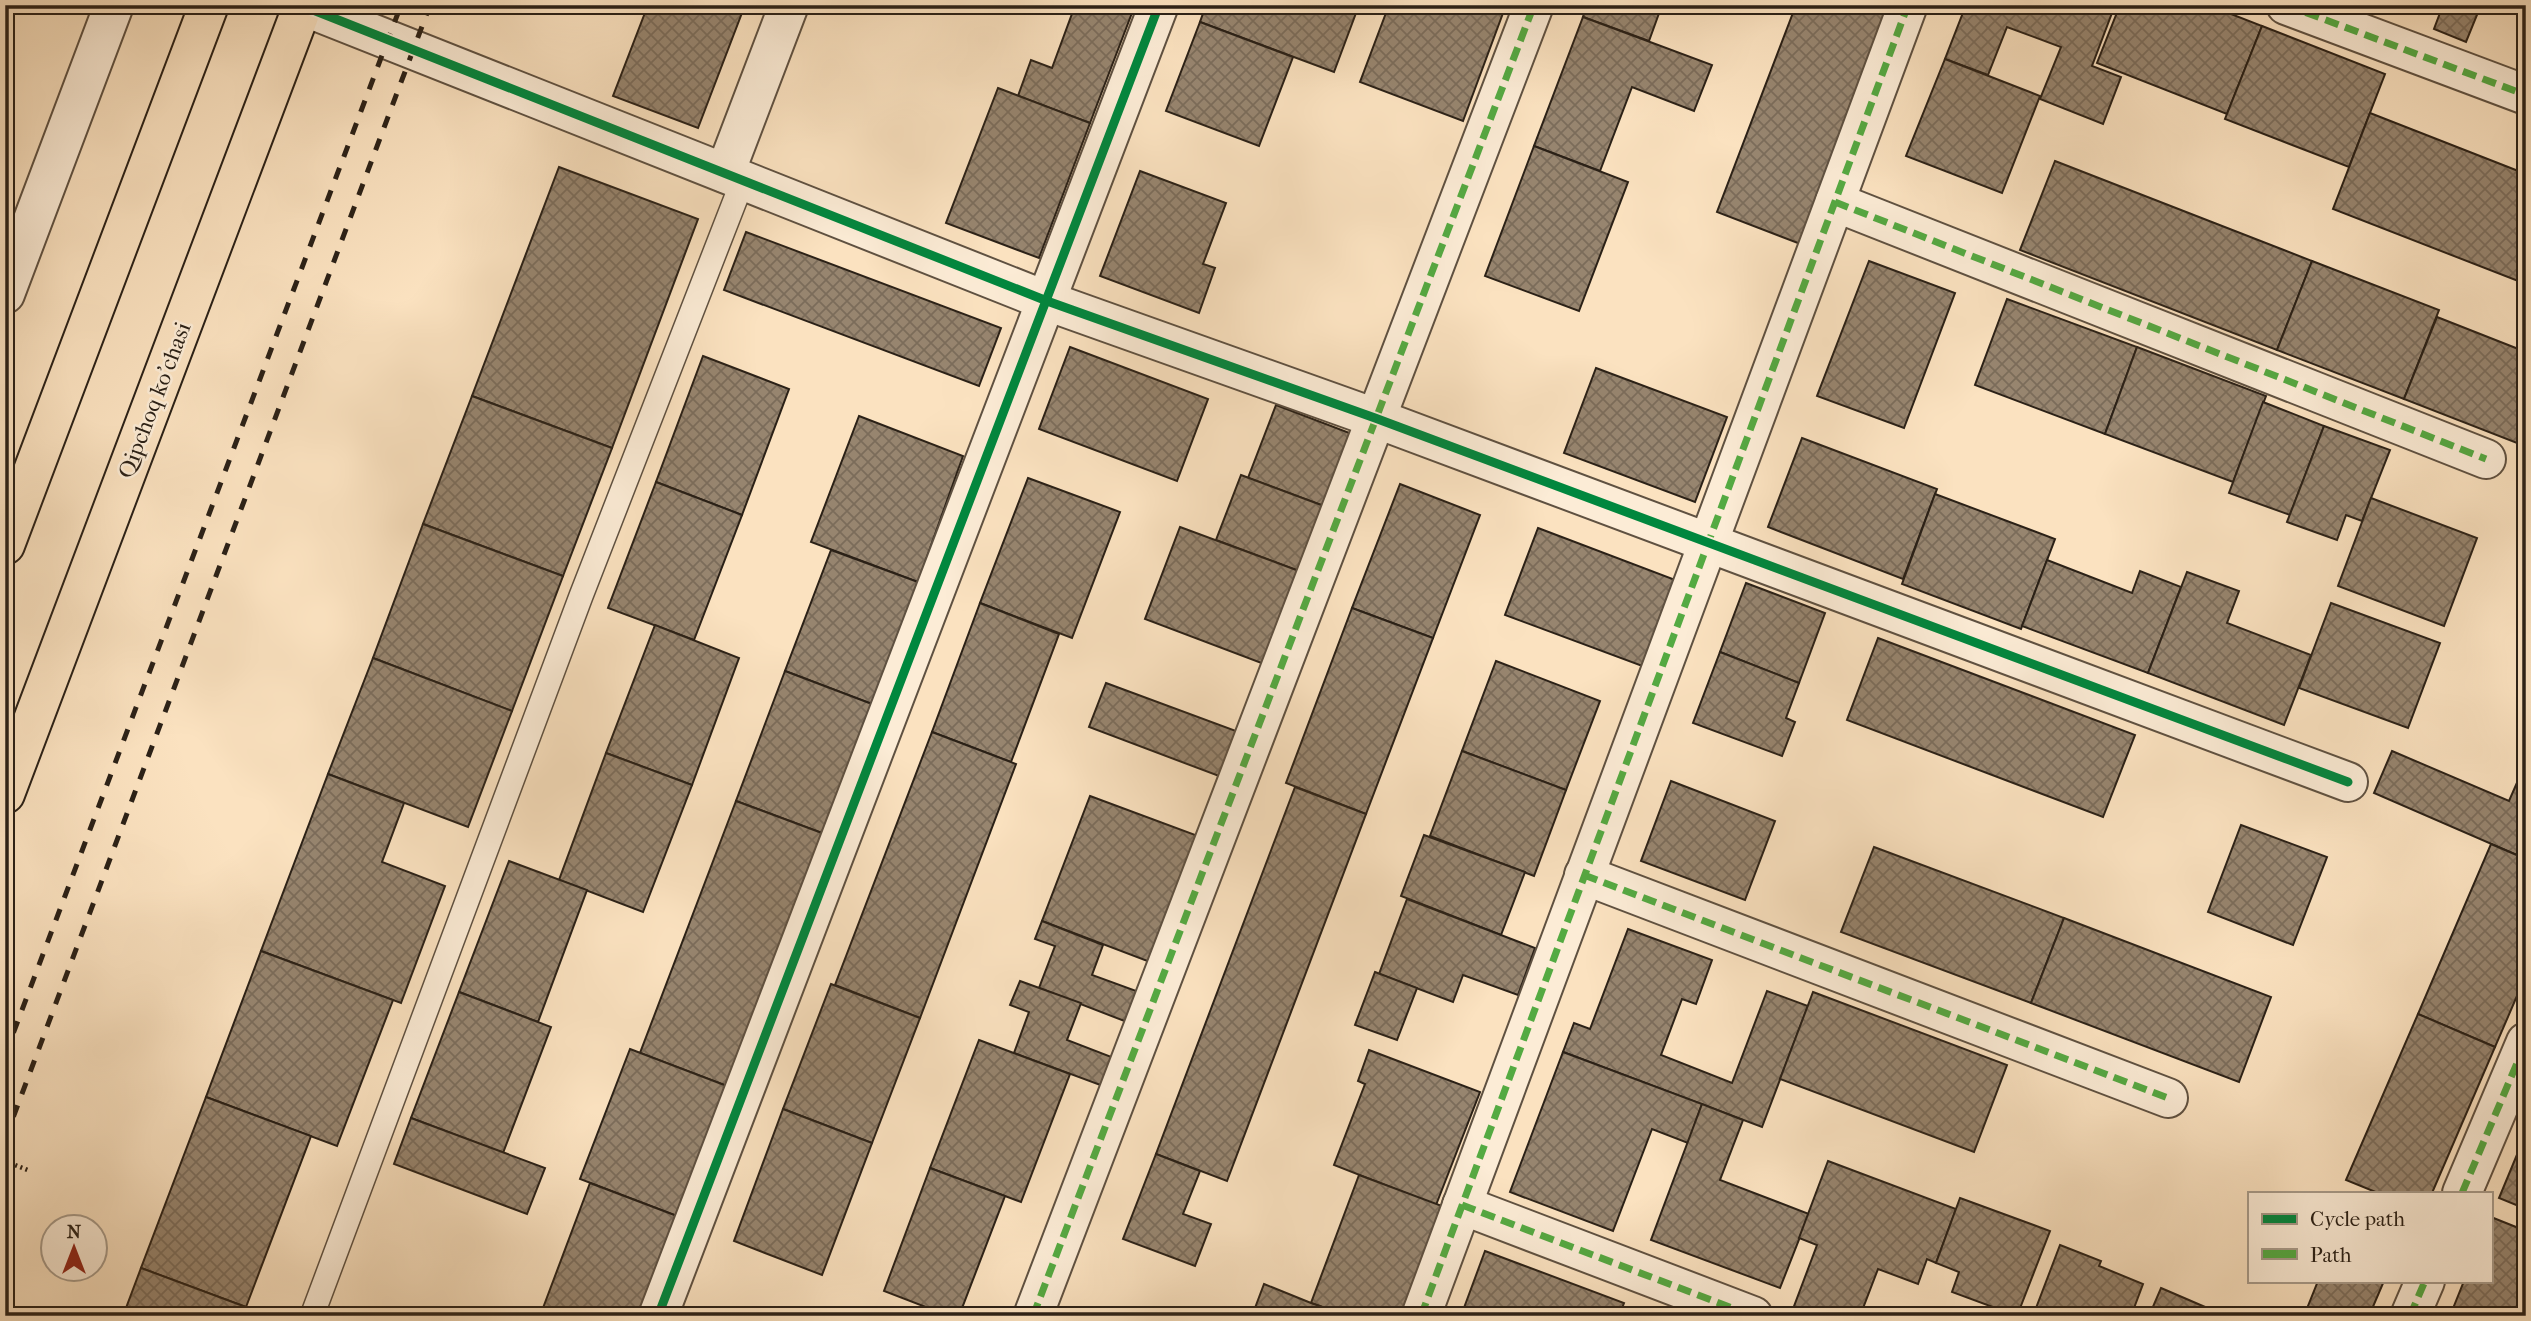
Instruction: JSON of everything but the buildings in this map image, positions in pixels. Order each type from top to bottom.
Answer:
[{"type":"main road","points":[[5,545],[209,5]]},
{"type":"main road","name":"Qipchoq ko'chasi","points":[[5,794],[303,6]]},
{"type":"street","points":[[5,294],[114,5]]},
{"type":"street","points":[[734,177],[789,5]]},
{"type":"street","points":[[658,1316],[1159,5]]},
{"type":"street","points":[[1033,1316],[1534,5]]},
{"type":"street","points":[[1420,1316],[1908,5]]},
{"type":"street","points":[[2286,5],[2526,95]]},
{"type":"street","points":[[303,6],[1047,301],[1375,418],[2348,782]]},
{"type":"street","points":[[1835,202],[2486,459]]},
{"type":"street","points":[[1584,875],[2168,1098]]},
{"type":"street","points":[[2462,1192],[2526,1042]]},
{"type":"street","points":[[1462,1205],[1753,1316]]},
{"type":"street","points":[[2410,1316],[2425,1282]]},
{"type":"lane","points":[[312,1316],[586,583],[734,177]]},
{"type":"path","points":[[5,1161],[30,1171]]},
{"type":"railway","points":[[5,1055],[401,5]]},
{"type":"railway","points":[[5,1139],[430,5]]},
{"type":"marked path","points":[[1033,1316],[1534,5]]},
{"type":"marked path","points":[[1421,1316],[1908,5]]},
{"type":"marked path","points":[[2286,5],[2526,95]]},
{"type":"marked path","points":[[1835,202],[2486,459]]},
{"type":"marked path","points":[[1584,875],[2168,1098]]},
{"type":"marked path","points":[[2462,1192],[2526,1042]]},
{"type":"marked path","points":[[1462,1205],[1753,1316]]},
{"type":"marked path","points":[[2410,1316],[2425,1282]]},
{"type":"cycle path","points":[[658,1316],[1159,5]]},
{"type":"cycle path","points":[[303,6],[1047,301],[1375,418],[2348,782]]}]
